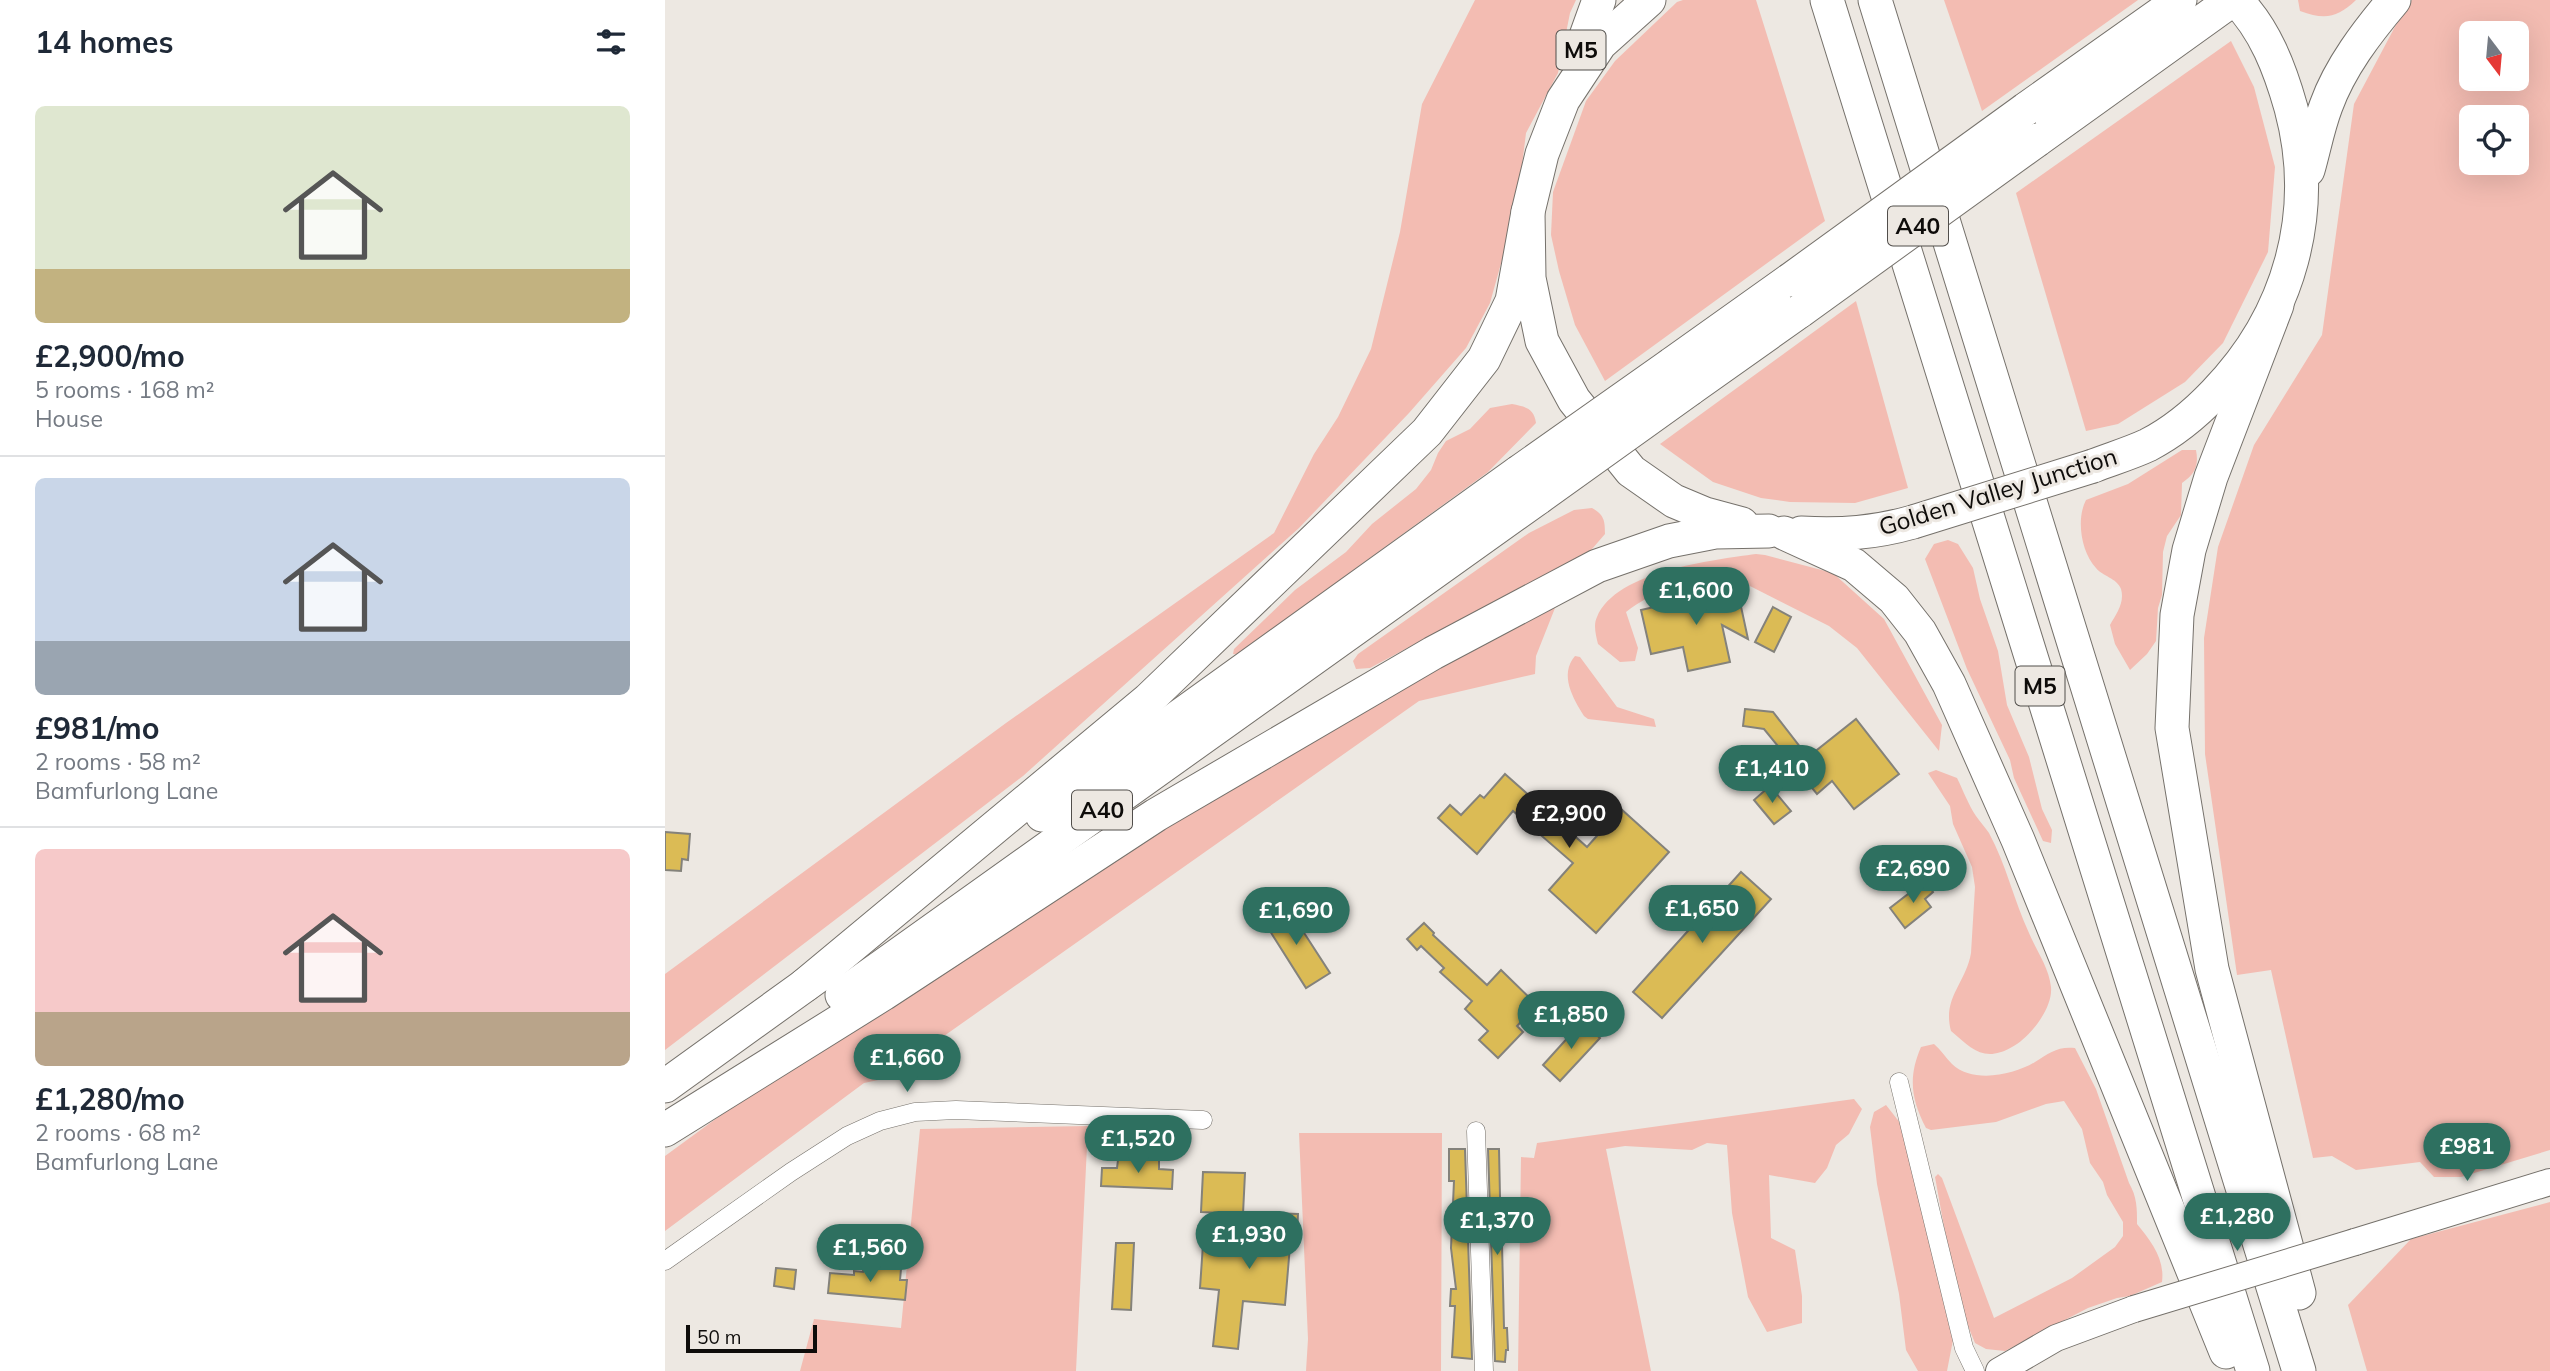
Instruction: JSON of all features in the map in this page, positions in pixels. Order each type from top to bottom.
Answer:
[{"type":"highway","name":"M5","points":[[1563,100],[1599,0]]},
{"type":"highway","name":"Golden Valley Junction","points":[[1649,0],[1600,44],[1563,100],[1542,154],[1528,212],[1529,278],[1542,341],[1574,400],[1630,471],[1674,501],[1705,514],[1776,532],[1848,535],[1913,522],[2093,466],[2149,444],[2198,411],[2239,368],[2258,341],[2277,305],[2291,267],[2302,194],[2297,131],[2288,95],[2272,54],[2251,15],[2234,0]]},
{"type":"highway","name":"M5","points":[[1827,0],[2253,1371]]},
{"type":"highway","name":"M5","points":[[1875,0],[2299,1371]]},
{"type":"highway","name":"A40","points":[[2148,42],[2179,0]]},
{"type":"highway","name":"A40","points":[[665,1086],[805,985],[1681,377],[1790,280],[2032,125],[2148,42],[2234,0]]},
{"type":"highway","points":[[2302,194],[2326,106],[2366,33],[2394,0]]},
{"type":"highway","name":"A40","points":[[1681,377],[1800,311],[2032,125]]},
{"type":"highway","points":[[805,985],[1148,700],[1427,432],[1484,359],[1512,301],[1528,212]]},
{"type":"highway","points":[[2277,305],[2211,477],[2189,550],[2177,615],[2172,728],[2213,969],[2319,1371]]},
{"type":"highway","name":"A40","points":[[665,1122],[1529,485]]},
{"type":"highway","points":[[665,1130],[883,994],[1157,815],[1444,647],[1597,566],[1669,541],[1715,532],[1776,532],[1854,565],[1894,599],[1920,632],[1949,684],[2018,840],[2233,1371]]},
{"type":"street","points":[[1899,1082],[1964,1348],[1975,1371]]},
{"type":"street","points":[[665,1261],[791,1172],[847,1136],[880,1121],[915,1112],[956,1110],[1203,1120]]},
{"type":"street","points":[[1476,1131],[1484,1371]]},
{"type":"street","points":[[1999,1371],[2056,1338],[2134,1309],[2550,1182]]},
{"type":"shaded area","points":[[1475,0],[1576,0],[1570,13],[1558,73],[1526,133],[1517,206],[1490,303],[1466,348],[1409,413],[1299,528],[1023,776],[665,1050],[665,974],[1006,723],[1274,533],[1314,454],[1338,417],[1371,349],[1400,232],[1422,104]]},
{"type":"shaded area","points":[[1756,0],[1825,221],[1605,381],[1575,325],[1559,271],[1551,235],[1553,192],[1586,101],[1615,61],[1677,2]]},
{"type":"shaded area","points":[[1944,0],[2138,0],[1982,111]]},
{"type":"shaded area","points":[[2298,0],[2356,0],[2337,14],[2317,16],[2300,11]]},
{"type":"shaded area","points":[[2412,0],[2550,0],[2550,1150],[2461,1177],[2434,1177],[2420,1162],[2356,1170],[2332,1156],[2313,1158],[2271,970],[2237,975],[2205,754],[2204,638],[2218,547],[2254,445],[2322,335],[2354,104],[2407,4]]},
{"type":"shaded area","points":[[2231,41],[2254,87],[2275,167],[2268,252],[2223,343],[2185,382],[2118,424],[2086,431],[2016,193]]},
{"type":"shaded area","points":[[1856,301],[1908,488],[1855,503],[1790,502],[1761,498],[1713,482],[1660,444]]},
{"type":"shaded area","points":[[1512,404],[1529,409],[1536,423],[1488,472],[1341,579],[1256,649],[1242,655],[1233,654],[1234,649],[1295,590],[1346,552],[1372,524],[1416,489],[1431,470],[1446,441],[1470,429],[1490,408]]},
{"type":"shaded area","points":[[2182,450],[2196,450],[2197,461],[2193,473],[2182,483],[2181,515],[2167,536],[2163,552],[2162,595],[2158,608],[2156,641],[2130,670],[2115,644],[2110,625],[2121,604],[2121,589],[2091,561],[2082,535],[2081,516],[2086,500],[2128,484]]},
{"type":"shaded area","points":[[1592,508],[1603,518],[1605,534],[1586,556],[1523,586],[1370,668],[1356,669],[1353,661],[1358,654],[1529,533],[1574,510]]},
{"type":"shaded area","points":[[1948,540],[1958,544],[1973,568],[1980,599],[1998,651],[2007,705],[2029,757],[2042,809],[2052,830],[2051,843],[2043,841],[2014,778],[2010,760],[1967,669],[1925,559],[1934,544]]},
{"type":"shaded area","points":[[1756,554],[1833,573],[1884,619],[1942,725],[1939,751],[1857,648],[1829,626],[1744,583],[1723,582],[1676,588],[1656,594],[1626,612],[1638,648],[1635,661],[1620,662],[1598,644],[1595,627],[1597,617],[1608,601],[1624,589],[1667,570]]},
{"type":"shaded area","points":[[1555,608],[1536,656],[1535,674],[1419,701],[883,1079],[864,1083],[665,1231],[665,1156],[743,1099],[1059,889],[1508,629]]},
{"type":"shaded area","points":[[1575,656],[1580,657],[1617,707],[1654,719],[1656,727],[1588,719],[1584,716],[1569,686],[1568,671]]},
{"type":"shaded area","points":[[1936,770],[1957,778],[1973,811],[1989,833],[2050,980],[2051,996],[2039,1022],[2019,1043],[1994,1054],[1979,1052],[1951,1031],[1949,1019],[1952,1000],[1971,953],[1975,887],[1972,867],[1953,824],[1950,806],[1928,773]]},
{"type":"shaded area","points":[[1934,1044],[1961,1070],[1982,1076],[2016,1071],[2054,1051],[2075,1048],[2096,1089],[2134,1193],[2137,1224],[2159,1258],[2162,1282],[2130,1296],[2088,1308],[2005,1351],[1986,1349],[1975,1343],[1951,1265],[1935,1177],[1938,1174],[1942,1178],[1994,1318],[2072,1278],[2115,1247],[2123,1236],[2123,1222],[2090,1163],[2082,1129],[2064,1101],[2046,1104],[1996,1122],[1931,1130],[1926,1128],[1914,1098],[1913,1078],[1921,1047]]},
{"type":"shaded area","points":[[1854,1099],[1862,1109],[1849,1134],[1836,1145],[1827,1168],[1815,1183],[1769,1175],[1771,1238],[1795,1250],[1802,1296],[1802,1323],[1767,1332],[1748,1297],[1732,1213],[1727,1145],[1707,1143],[1692,1150],[1625,1146],[1606,1149],[1651,1371],[1518,1371],[1521,1157],[1534,1158],[1537,1143]]},
{"type":"shaded area","points":[[1886,1105],[1908,1133],[1953,1340],[1947,1371],[1918,1371],[1906,1350],[1899,1294],[1877,1184],[1870,1127],[1874,1112]]},
{"type":"shaded area","points":[[1088,1126],[1076,1371],[800,1371],[814,1319],[901,1328],[920,1129]]},
{"type":"shaded area","points":[[1299,1133],[1442,1133],[1441,1371],[1306,1371],[1308,1339]]},
{"type":"shaded area","points":[[2550,1202],[2550,1371],[2367,1371],[2348,1305],[2411,1239]]},
{"type":"building","points":[[1737,588],[1748,639],[1722,625],[1730,662],[1688,671],[1683,647],[1651,654],[1641,610]]},
{"type":"building","points":[[1773,607],[1791,617],[1774,652],[1755,642]]},
{"type":"building","points":[[1745,709],[1773,712],[1808,757],[1856,719],[1899,774],[1854,809],[1832,781],[1817,794],[1764,729],[1743,726]]},
{"type":"building","points":[[1505,774],[1587,847],[1621,809],[1669,852],[1596,933],[1549,890],[1573,863],[1513,811],[1477,854],[1438,818],[1450,805],[1461,815],[1480,795],[1484,798]]},
{"type":"building","points":[[1770,786],[1791,811],[1774,824],[1754,800]]},
{"type":"building","points":[[665,832],[690,834],[688,860],[682,859],[681,871],[665,870]]},
{"type":"building","points":[[1741,872],[1771,899],[1662,1018],[1633,992]]},
{"type":"building","points":[[1925,881],[1933,892],[1925,899],[1931,907],[1905,928],[1890,908]]},
{"type":"building","points":[[1286,905],[1330,973],[1306,988],[1263,920]]},
{"type":"building","points":[[1424,923],[1433,935],[1487,985],[1501,970],[1537,1005],[1517,1026],[1523,1032],[1498,1058],[1479,1040],[1488,1031],[1465,1009],[1472,1001],[1440,972],[1444,968],[1421,946],[1417,950],[1407,939]]},
{"type":"building","points":[[1582,1022],[1600,1038],[1560,1081],[1543,1065]]},
{"type":"building","points":[[1449,1149],[1465,1149],[1472,1359],[1452,1357],[1455,1306],[1450,1306],[1451,1289],[1456,1289],[1451,1248],[1454,1181],[1449,1181]]},
{"type":"building","points":[[1488,1149],[1499,1149],[1504,1328],[1507,1328],[1508,1350],[1505,1362],[1495,1361]]},
{"type":"building","points":[[1118,1160],[1159,1160],[1159,1169],[1173,1170],[1172,1189],[1101,1186],[1102,1168],[1117,1168]]},
{"type":"building","points":[[1203,1172],[1245,1173],[1243,1214],[1201,1212]]},
{"type":"building","points":[[1247,1212],[1298,1214],[1297,1234],[1291,1234],[1285,1305],[1243,1301],[1238,1349],[1213,1346],[1219,1290],[1200,1288],[1203,1244],[1244,1247]]},
{"type":"building","points":[[1116,1243],[1134,1243],[1131,1310],[1112,1309]]},
{"type":"building","points":[[864,1266],[901,1269],[900,1280],[907,1280],[905,1300],[828,1293],[830,1273],[854,1275],[854,1271],[863,1272]]},
{"type":"building","points":[[776,1268],[796,1270],[794,1289],[774,1286]]}]
